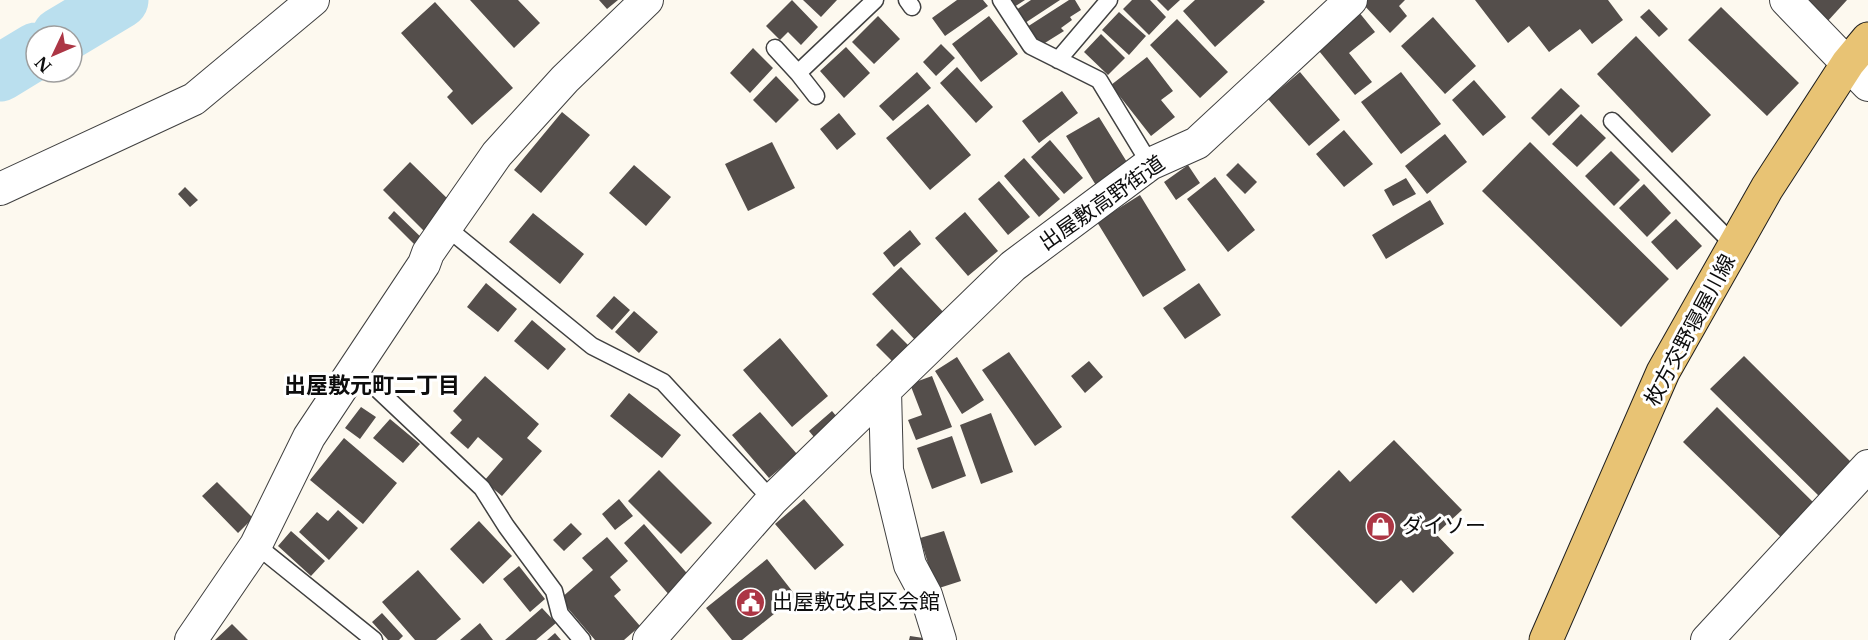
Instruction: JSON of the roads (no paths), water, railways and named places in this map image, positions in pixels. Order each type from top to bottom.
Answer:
[{"type":"main road","name":"枚方交野寝屋川線","points":[[1546,640],[1663,372],[1767,188],[1861,62]]},
{"type":"street","points":[[0,189],[194,99],[313,0]]},
{"type":"street","points":[[190,640],[256,545],[309,437],[496,154],[566,79],[647,0]]},
{"type":"street","name":"出屋敷高野街道","points":[[649,640],[772,500],[1013,266],[1150,164],[1197,143],[1351,0]]},
{"type":"street","points":[[1786,0],[1861,62]]},
{"type":"street","points":[[885,390],[887,470],[910,566],[926,595],[940,640]]},
{"type":"street","points":[[1707,640],[1868,466]]},
{"type":"lane","points":[[798,73],[875,0]]},
{"type":"lane","points":[[1001,0],[1031,46],[1099,80],[1150,164]]},
{"type":"lane","points":[[1058,60],[1109,0]]},
{"type":"lane","points":[[775,48],[816,96]]},
{"type":"lane","points":[[1612,121],[1734,246]]},
{"type":"lane","points":[[446,227],[592,345],[663,382],[772,500]]},
{"type":"lane","points":[[355,368],[482,488],[506,526],[554,591],[560,614],[582,640]]},
{"type":"lane","points":[[256,545],[374,640]]},
{"type":"waterway","points":[[80,24],[120,0]]},
{"type":"waterway","points":[[0,73],[24,58]]},
{"type":"place","name":"ダイソー","points":[[1381,526]]},
{"type":"place","name":"出屋敷改良区会館","points":[[751,602]]},
{"type":"district","name":"出屋敷元町二丁目","points":[[372,385]]}]
